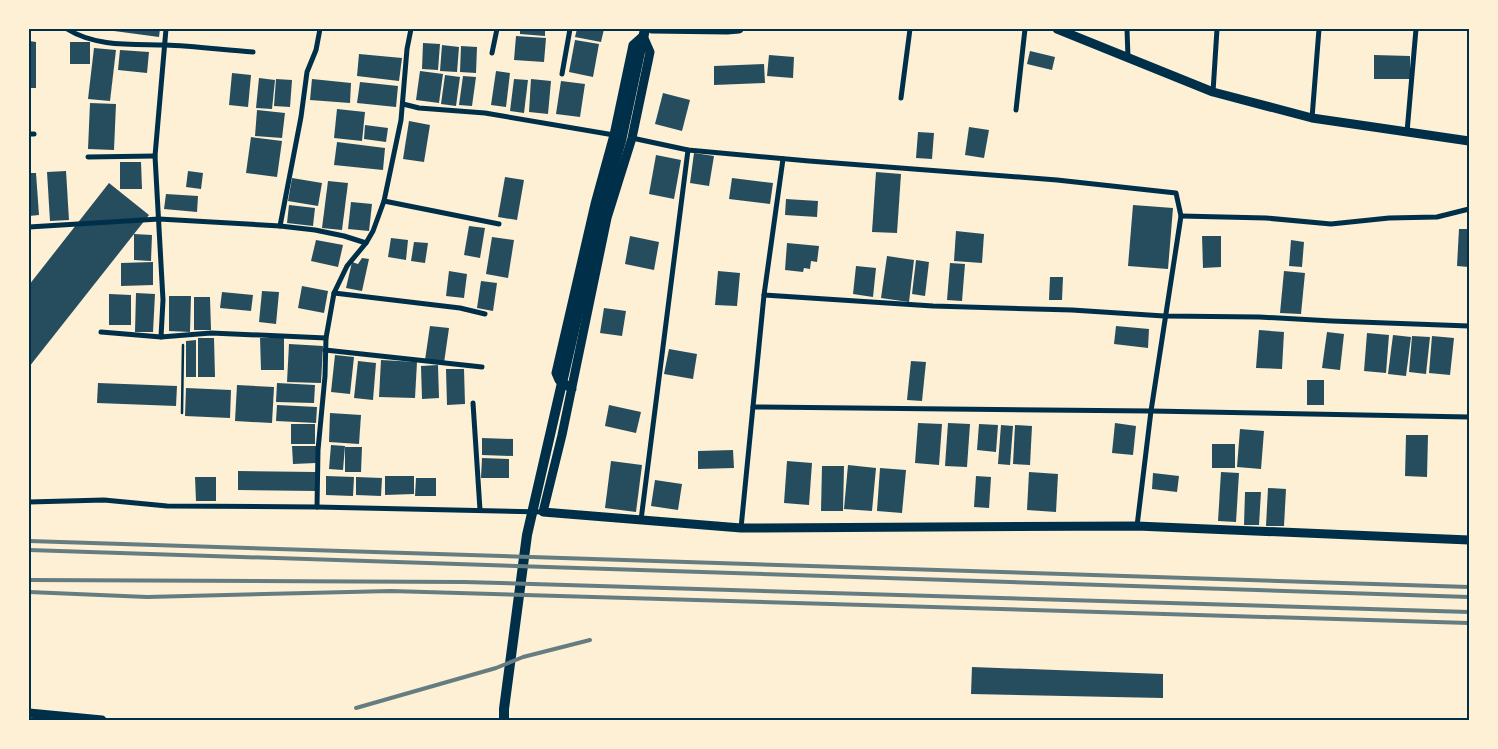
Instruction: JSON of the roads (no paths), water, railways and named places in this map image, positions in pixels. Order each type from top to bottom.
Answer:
[{"type":"main road","points":[[504,720],[527,535],[602,209],[621,141],[643,37]]},
{"type":"street","points":[[67,29],[79,36],[120,45],[165,45],[253,52]]},
{"type":"street","points":[[161,337],[163,300],[155,156],[166,29]]},
{"type":"street","points":[[280,226],[301,117],[307,72],[316,50],[320,29]]},
{"type":"street","points":[[317,507],[318,450],[325,376],[326,338],[334,293],[347,266],[366,243],[373,231],[384,201],[401,120],[407,49],[411,29]]},
{"type":"street","points":[[492,54],[497,29]]},
{"type":"street","points":[[562,74],[570,29]]},
{"type":"street","points":[[652,29],[739,29]]},
{"type":"street","points":[[901,98],[910,29]]},
{"type":"street","points":[[1016,110],[1025,29]]},
{"type":"street","points":[[1057,29],[1213,92],[1312,118],[1469,141]]},
{"type":"street","points":[[1127,29],[1128,58]]},
{"type":"street","points":[[1213,92],[1217,29]]},
{"type":"street","points":[[1312,118],[1319,29]]},
{"type":"street","points":[[1407,133],[1416,29]]},
{"type":"street","points":[[543,512],[572,388],[607,218],[632,138],[650,52],[643,37],[633,45],[614,135],[594,204],[556,373],[559,380],[572,388]]},
{"type":"street","points":[[403,104],[419,108],[485,113],[614,135]]},
{"type":"street","points":[[632,138],[688,150],[1057,180],[1176,193],[1181,216],[1164,316],[1137,526]]},
{"type":"street","points":[[640,520],[688,150]]},
{"type":"street","points":[[88,157],[155,156]]},
{"type":"street","points":[[741,528],[764,295],[783,159]]},
{"type":"street","points":[[384,201],[499,224]]},
{"type":"street","points":[[1181,216],[1266,218],[1332,224],[1389,218],[1437,217],[1469,209]]},
{"type":"street","points":[[29,227],[159,219],[280,226],[334,234],[366,243]]},
{"type":"street","points":[[334,293],[460,308],[485,314]]},
{"type":"street","points":[[764,295],[933,306],[1469,326]]},
{"type":"street","points":[[101,332],[161,337],[219,334],[326,338]]},
{"type":"street","points":[[326,350],[482,367]]},
{"type":"street","points":[[474,403],[480,510]]},
{"type":"street","points":[[753,407],[1469,416]]},
{"type":"street","points":[[29,502],[104,500],[168,506],[543,512],[741,528],[1137,526],[1469,540]]},
{"type":"street","points":[[29,713],[102,720]]},
{"type":"railway","points":[[29,541],[1469,587]]},
{"type":"railway","points":[[29,550],[1469,597]]},
{"type":"railway","points":[[29,580],[464,582],[1469,612]]},
{"type":"railway","points":[[29,592],[147,597],[391,591],[1469,623]]},
{"type":"railway","points":[[356,708],[496,668],[523,657],[590,640]]}]
